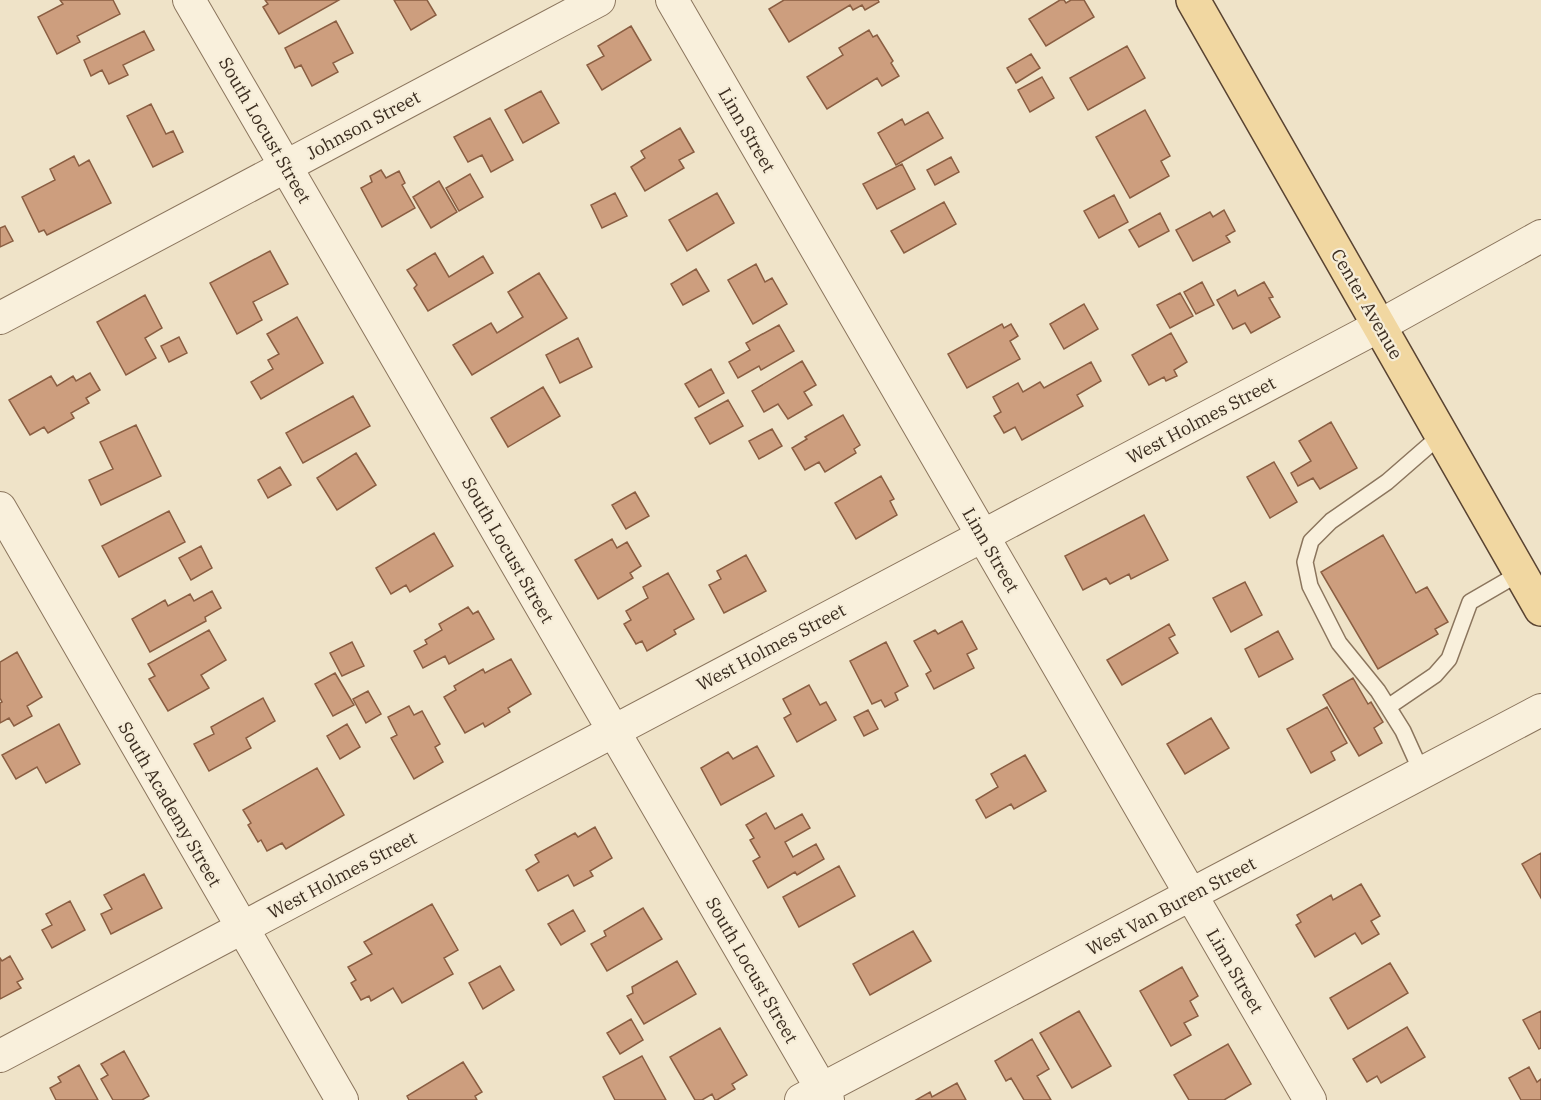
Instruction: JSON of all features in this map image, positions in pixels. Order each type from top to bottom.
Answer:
[{"type":"main road","name":"Center Avenue","points":[[1193,0],[1541,609]]},
{"type":"street","name":"South Locust Street","points":[[189,0],[613,730],[817,1096]]},
{"type":"street","name":"Johnson Street","points":[[0,318],[599,0]]},
{"type":"street","name":"Linn Street","points":[[672,0],[1310,1100]]},
{"type":"street","name":"West Holmes Street","points":[[0,1056],[1380,326],[1541,237]]},
{"type":"street","name":"South Academy Street","points":[[0,508],[342,1100]]},
{"type":"street","name":"West Van Buren Street","points":[[817,1096],[1541,710]]},
{"type":"lane","points":[[1422,773],[1402,731],[1378,691],[1339,642],[1310,586],[1305,562],[1311,541],[1331,520],[1387,482],[1440,435]]},
{"type":"lane","points":[[1388,707],[1435,675],[1449,659],[1470,602],[1520,573]]},
{"type":"building","points":[[60,0],[113,0],[120,14],[77,36],[80,42],[57,54],[38,17],[63,4]]},
{"type":"building","points":[[265,0],[339,0],[279,34],[263,7],[268,4]]},
{"type":"building","points":[[394,0],[427,0],[436,15],[411,30]]},
{"type":"building","points":[[784,0],[878,0],[879,2],[865,10],[862,5],[853,10],[850,5],[789,42],[769,9]]},
{"type":"building","points":[[1060,0],[1066,3],[1071,0],[1084,0],[1094,17],[1046,46],[1029,19]]},
{"type":"building","points":[[336,21],[353,53],[333,63],[338,72],[312,86],[301,65],[295,68],[285,48]]},
{"type":"building","points":[[631,26],[651,60],[602,90],[587,65],[604,56],[598,46]]},
{"type":"building","points":[[869,30],[873,37],[877,35],[893,61],[891,63],[899,76],[882,86],[877,78],[827,109],[807,77],[843,55],[839,48]]},
{"type":"building","points":[[144,31],[154,50],[123,65],[128,75],[109,84],[102,70],[91,76],[84,60]]},
{"type":"building","points":[[1127,46],[1145,78],[1088,110],[1070,78]]},
{"type":"building","points":[[1031,54],[1040,68],[1016,83],[1007,68]]},
{"type":"building","points":[[1042,77],[1054,98],[1030,112],[1018,90]]},
{"type":"building","points":[[541,91],[559,123],[523,143],[505,110]]},
{"type":"building","points":[[151,104],[166,134],[173,131],[183,152],[153,167],[127,116]]},
{"type":"building","points":[[1145,110],[1170,156],[1161,161],[1169,176],[1130,198],[1096,137]]},
{"type":"building","points":[[928,112],[943,138],[896,165],[878,133],[902,119],[905,125]]},
{"type":"building","points":[[490,118],[513,160],[491,172],[482,155],[468,162],[454,137]]},
{"type":"building","points":[[680,128],[694,152],[679,160],[684,168],[645,191],[631,167],[645,158],[641,151]]},
{"type":"building","points":[[74,156],[79,166],[89,160],[111,203],[47,235],[44,230],[39,232],[22,197],[55,180],[50,169]]},
{"type":"building","points":[[951,157],[959,172],[935,185],[927,170]]},
{"type":"building","points":[[902,164],[915,189],[877,209],[863,184]]},
{"type":"building","points":[[381,170],[386,178],[399,171],[405,183],[402,185],[415,208],[382,227],[361,188],[372,182],[370,176]]},
{"type":"building","points":[[470,174],[483,197],[459,211],[446,188]]},
{"type":"building","points":[[439,181],[457,212],[431,228],[413,197]]},
{"type":"building","points":[[615,193],[627,216],[602,228],[591,205]]},
{"type":"building","points":[[717,193],[734,223],[687,251],[669,220]]},
{"type":"building","points":[[1114,195],[1128,222],[1099,238],[1084,211]]},
{"type":"building","points":[[944,202],[956,224],[904,253],[891,231]]},
{"type":"building","points":[[1224,210],[1235,231],[1226,236],[1230,242],[1193,261],[1176,230],[1210,212],[1213,217]]},
{"type":"building","points":[[1160,213],[1169,231],[1139,247],[1129,230]]},
{"type":"building","points":[[5,226],[13,241],[0,247],[0,228]]},
{"type":"building","points":[[270,251],[288,284],[253,302],[262,320],[237,334],[210,283]]},
{"type":"building","points":[[435,253],[449,277],[483,256],[493,273],[428,311],[414,288],[417,285],[407,270]]},
{"type":"building","points":[[756,264],[765,282],[772,278],[787,304],[753,324],[728,280]]},
{"type":"building","points":[[696,269],[709,291],[683,305],[671,284]]},
{"type":"building","points":[[539,273],[567,318],[472,375],[453,345],[491,323],[497,333],[523,317],[508,292]]},
{"type":"building","points":[[1202,282],[1214,305],[1196,314],[1184,292]]},
{"type":"building","points":[[1264,282],[1273,297],[1269,298],[1280,317],[1251,333],[1245,323],[1233,329],[1217,300],[1235,290],[1238,296]]},
{"type":"building","points":[[1180,293],[1193,316],[1170,328],[1157,305]]},
{"type":"building","points":[[145,295],[162,328],[145,338],[156,358],[126,375],[97,322]]},
{"type":"building","points":[[1084,304],[1098,329],[1064,349],[1050,324]]},
{"type":"building","points":[[297,317],[323,363],[261,399],[251,382],[273,369],[268,360],[279,354],[267,334]]},
{"type":"building","points":[[1002,324],[1004,328],[1011,324],[1018,336],[1010,341],[1020,359],[967,388],[948,354]]},
{"type":"building","points":[[779,325],[794,351],[761,370],[759,366],[738,378],[729,362],[750,350],[746,343]]},
{"type":"building","points":[[1171,333],[1187,362],[1174,370],[1177,376],[1166,381],[1164,377],[1149,385],[1132,355]]},
{"type":"building","points":[[179,337],[187,353],[169,362],[161,346]]},
{"type":"building","points":[[578,338],[592,367],[560,383],[546,355]]},
{"type":"building","points":[[802,361],[816,385],[804,392],[812,405],[788,419],[778,404],[764,412],[752,391]]},
{"type":"building","points":[[1091,362],[1101,381],[1077,395],[1083,406],[1022,440],[1015,427],[1004,433],[994,416],[1001,412],[993,397],[1018,383],[1023,392],[1040,382],[1044,388]]},
{"type":"building","points":[[711,369],[724,393],[699,407],[685,384]]},
{"type":"building","points":[[90,373],[100,390],[86,398],[89,403],[71,413],[74,418],[48,433],[44,427],[30,435],[9,400],[51,376],[57,386],[73,376],[76,381]]},
{"type":"building","points":[[543,387],[560,416],[508,447],[491,418]]},
{"type":"building","points":[[353,396],[370,426],[303,463],[286,433]]},
{"type":"building","points":[[728,400],[743,426],[710,444],[695,418]]},
{"type":"building","points":[[843,415],[860,445],[854,449],[856,453],[825,472],[819,462],[805,470],[792,448],[807,439],[805,437]]},
{"type":"building","points":[[1331,422],[1357,468],[1320,489],[1313,478],[1298,486],[1291,473],[1311,461],[1299,441]]},
{"type":"building","points":[[136,425],[161,476],[101,505],[89,480],[113,469],[100,442]]},
{"type":"building","points":[[772,429],[782,446],[759,459],[749,441]]},
{"type":"building","points":[[356,453],[376,485],[337,510],[317,478]]},
{"type":"building","points":[[1274,462],[1297,502],[1270,518],[1247,477]]},
{"type":"building","points":[[280,467],[291,485],[268,498],[258,480]]},
{"type":"building","points":[[881,476],[894,499],[890,501],[897,515],[856,539],[835,503]]},
{"type":"building","points":[[635,492],[649,516],[626,529],[612,505]]},
{"type":"building","points":[[169,511],[185,542],[119,577],[102,546]]},
{"type":"building","points":[[1144,515],[1168,560],[1131,579],[1129,574],[1110,584],[1106,578],[1083,590],[1065,556]]},
{"type":"building","points":[[434,533],[453,566],[410,592],[406,585],[391,594],[376,568]]},
{"type":"building","points":[[1383,535],[1416,593],[1427,587],[1448,622],[1435,629],[1438,634],[1378,669],[1321,572]]},
{"type":"building","points":[[612,539],[617,548],[627,542],[641,566],[630,573],[633,578],[598,599],[575,560]]},
{"type":"building","points":[[201,546],[212,568],[191,580],[179,558]]},
{"type":"building","points":[[746,555],[766,591],[724,613],[709,585],[721,579],[717,571]]},
{"type":"building","points":[[668,573],[694,619],[674,630],[676,634],[647,651],[642,641],[636,644],[624,624],[631,620],[626,611],[648,598],[643,587]]},
{"type":"building","points":[[1245,582],[1262,615],[1231,632],[1213,598]]},
{"type":"building","points":[[212,591],[221,608],[205,617],[206,621],[150,652],[132,619],[165,600],[168,606],[190,594],[194,601]]},
{"type":"building","points":[[468,607],[473,614],[478,611],[494,639],[449,664],[445,656],[423,668],[414,651],[427,644],[425,640],[442,630],[439,624]]},
{"type":"building","points":[[962,621],[977,649],[967,654],[974,668],[934,689],[926,674],[931,671],[914,641],[935,630],[938,634]]},
{"type":"building","points":[[1169,624],[1175,635],[1169,638],[1178,653],[1122,685],[1107,660]]},
{"type":"building","points":[[209,630],[226,660],[201,675],[209,688],[168,711],[149,679],[155,676],[148,664]]},
{"type":"building","points":[[1278,631],[1293,659],[1259,677],[1245,649]]},
{"type":"building","points":[[352,642],[364,666],[342,676],[330,653]]},
{"type":"building","points":[[886,642],[908,686],[895,693],[898,700],[885,707],[881,700],[872,704],[850,661]]},
{"type":"building","points":[[17,652],[42,697],[27,706],[32,716],[14,726],[9,718],[0,723],[0,703],[2,702],[0,662]]},
{"type":"building","points":[[511,659],[531,694],[508,708],[510,712],[485,727],[483,723],[465,733],[444,697],[456,690],[454,686],[483,669],[485,673]]},
{"type":"building","points":[[335,673],[354,705],[333,716],[315,684]]},
{"type":"building","points":[[1353,678],[1368,704],[1371,702],[1383,722],[1374,728],[1382,743],[1359,756],[1323,695]]},
{"type":"building","points":[[809,685],[820,705],[826,702],[836,720],[797,742],[784,718],[791,714],[783,699]]},
{"type":"building","points":[[368,691],[381,714],[366,723],[353,699]]},
{"type":"building","points":[[263,698],[275,721],[246,738],[251,748],[209,771],[194,744],[214,734],[211,727]]},
{"type":"building","points":[[409,706],[414,715],[422,711],[440,744],[435,747],[443,762],[414,779],[391,738],[397,735],[388,717]]},
{"type":"building","points":[[1327,707],[1347,743],[1331,752],[1335,760],[1311,773],[1287,729]]},
{"type":"building","points":[[868,710],[878,729],[864,736],[854,717]]},
{"type":"building","points":[[1211,718],[1229,748],[1185,774],[1167,744]]},
{"type":"building","points":[[59,724],[80,764],[46,783],[37,767],[16,779],[2,755]]},
{"type":"building","points":[[347,724],[360,747],[340,759],[327,736]]},
{"type":"building","points":[[757,746],[774,776],[721,805],[701,768],[728,752],[733,759]]},
{"type":"building","points":[[1025,755],[1046,791],[1014,809],[1011,804],[986,818],[976,800],[998,787],[991,774]]},
{"type":"building","points":[[317,768],[344,815],[286,849],[282,843],[267,851],[261,840],[258,842],[248,825],[251,823],[243,810]]},
{"type":"building","points":[[766,813],[775,829],[802,814],[810,828],[785,842],[793,857],[816,844],[824,859],[768,888],[753,861],[760,857],[750,840],[754,838],[746,825]]},
{"type":"building","points":[[595,827],[612,858],[590,871],[593,876],[574,886],[568,875],[538,891],[526,870],[539,862],[535,855],[575,833],[578,837]]},
{"type":"building","points":[[1541,853],[1541,898],[1522,864]]},
{"type":"building","points":[[839,866],[855,896],[799,927],[783,897]]},
{"type":"building","points":[[144,874],[162,908],[111,934],[101,914],[112,909],[104,895]]},
{"type":"building","points":[[1361,884],[1380,916],[1371,921],[1379,934],[1362,944],[1355,933],[1315,957],[1296,925],[1301,922],[1297,915],[1331,895],[1333,900]]},
{"type":"building","points":[[70,901],[85,930],[52,948],[42,930],[52,925],[46,914]]},
{"type":"building","points":[[432,904],[458,950],[444,958],[453,974],[402,1003],[393,988],[371,1001],[369,996],[361,1000],[351,983],[356,980],[348,967],[372,954],[364,942]]},
{"type":"building","points":[[643,908],[662,939],[607,971],[591,944],[606,936],[604,931]]},
{"type":"building","points":[[573,910],[585,931],[561,945],[548,924]]},
{"type":"building","points":[[913,931],[931,961],[870,995],[853,964]]},
{"type":"building","points":[[10,956],[23,979],[17,982],[21,988],[0,999],[0,958],[2,961]]},
{"type":"building","points":[[677,961],[696,994],[644,1024],[627,996],[633,993],[632,987]]},
{"type":"building","points":[[1390,963],[1408,993],[1348,1029],[1330,998]]},
{"type":"building","points":[[500,966],[514,990],[483,1009],[469,983]]},
{"type":"building","points":[[1182,967],[1198,996],[1190,1001],[1198,1016],[1184,1023],[1191,1035],[1171,1046],[1140,991]]},
{"type":"building","points":[[1079,1011],[1111,1066],[1072,1088],[1040,1033]]},
{"type":"building","points":[[1541,1011],[1541,1048],[1539,1049],[1523,1020]]},
{"type":"building","points":[[631,1019],[643,1040],[620,1054],[607,1033]]},
{"type":"building","points":[[1407,1027],[1425,1057],[1381,1083],[1377,1076],[1367,1082],[1353,1059]]},
{"type":"building","points":[[720,1028],[747,1075],[732,1084],[735,1089],[717,1100],[712,1094],[702,1100],[695,1100],[670,1057]]},
{"type":"building","points":[[1032,1039],[1049,1069],[1037,1076],[1051,1100],[1024,1100],[1011,1078],[1006,1081],[995,1061]]},
{"type":"building","points":[[1228,1044],[1251,1084],[1224,1100],[1189,1100],[1174,1075]]},
{"type":"building","points":[[124,1051],[149,1096],[142,1100],[113,1100],[101,1079],[108,1075],[101,1064]]},
{"type":"building","points":[[642,1056],[666,1100],[615,1100],[603,1077]]},
{"type":"building","points":[[463,1062],[482,1092],[475,1096],[477,1100],[409,1100],[407,1096]]},
{"type":"building","points":[[79,1065],[98,1100],[56,1100],[50,1088],[61,1082],[58,1077]]},
{"type":"building","points":[[1529,1067],[1537,1082],[1541,1079],[1541,1100],[1521,1100],[1509,1078]]},
{"type":"building","points":[[957,1083],[966,1100],[916,1100],[930,1092],[932,1097]]}]
